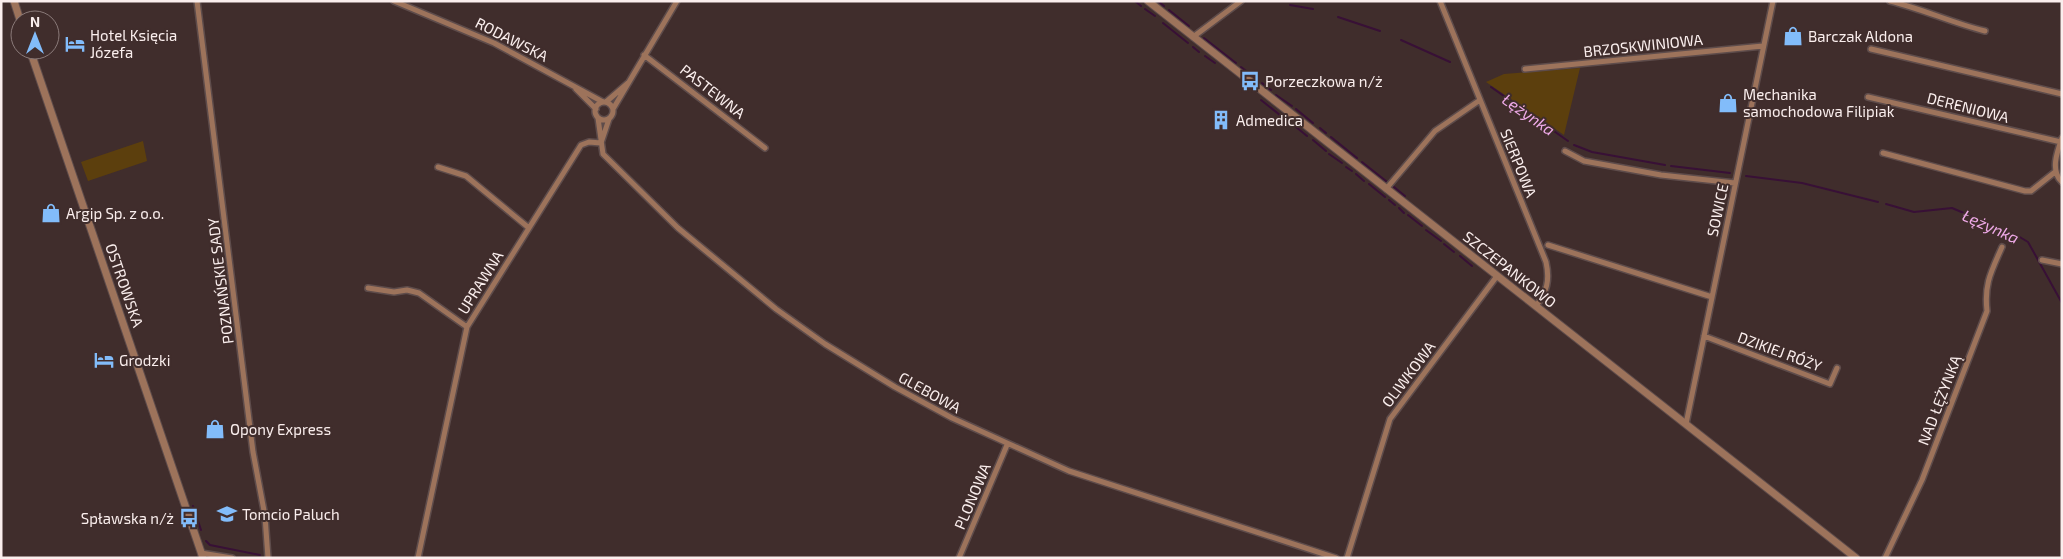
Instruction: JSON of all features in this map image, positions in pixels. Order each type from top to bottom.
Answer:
[{"type":"street","name":"POZNAŃSKIE SADY","points":[[197,1],[253,452],[265,516],[268,558]]},
{"type":"street","name":"RODAWSKA","points":[[394,1],[470,31],[605,102]]},
{"type":"street","points":[[601,143],[613,114],[613,109],[677,1]]},
{"type":"street","name":"SZCZEPANKOWO","points":[[1148,1],[1856,558]]},
{"type":"street","points":[[1193,37],[1241,1]]},
{"type":"street","name":"SIERPOWA","points":[[1440,1],[1546,262],[1548,272],[1547,287],[1545,294],[1536,306]]},
{"type":"street","name":"SOWICE","points":[[1686,424],[1773,1]]},
{"type":"street","points":[[1890,1],[1925,10],[1952,23],[1985,31]]},
{"type":"street","name":"BRZOSKWINIOWA","points":[[1526,69],[1763,46]]},
{"type":"street","points":[[1872,49],[2062,94]]},
{"type":"street","name":"PASTEWNA","points":[[644,55],[765,148]]},
{"type":"street","name":"OSTROWSKA","points":[[33,60],[202,555]]},
{"type":"street","name":"RODAWSKA","points":[[561,79],[582,94],[596,109]]},
{"type":"street","points":[[610,119],[598,118],[596,109],[628,83]]},
{"type":"street","name":"DERENIOWA","points":[[1868,97],[2061,140],[2055,172]]},
{"type":"street","points":[[1386,189],[1435,132],[1480,100]]},
{"type":"street","points":[[605,102],[613,109]]},
{"type":"street","name":"GLEBOWA","points":[[598,118],[601,143],[606,158],[678,228],[776,309],[825,344],[896,388],[1007,445],[1094,480],[1336,558]]},
{"type":"street","name":"UPRAWNA","points":[[418,558],[467,327],[582,145],[589,142],[601,143]]},
{"type":"street","points":[[1565,151],[1584,161],[1661,175],[1735,183]]},
{"type":"street","points":[[1883,153],[2025,191],[2031,191],[2055,172],[2062,182]]},
{"type":"street","points":[[438,167],[466,176],[529,228]]},
{"type":"street","points":[[1548,245],[1712,297]]},
{"type":"street","name":"NAD ŁĘŻYNKĄ","points":[[1885,558],[1922,480],[1987,311],[1984,298],[1991,273],[2002,247]]},
{"type":"street","points":[[2042,260],[2062,264]]},
{"type":"street","name":"OLIWKOWA","points":[[1347,558],[1390,420],[1498,276]]},
{"type":"street","points":[[368,288],[394,292],[407,290],[419,293],[467,327]]},
{"type":"street","name":"DZIKIEJ RÓŻY","points":[[1704,336],[1830,384],[1837,368]]},
{"type":"street","name":"PLONOWA","points":[[959,558],[1007,445]]},
{"type":"street","points":[[1313,558],[1315,551]]},
{"type":"street","points":[[202,555],[232,558]]},
{"type":"shaded area","points":[[1580,68],[1564,135],[1486,82],[1504,74]]},
{"type":"shaded area","points":[[143,141],[147,161],[88,181],[81,162]]},
{"type":"waterway","points":[[1135,1],[1141,6]]},
{"type":"waterway","points":[[1158,1],[1164,6]]},
{"type":"waterway","name":"Łężynka","points":[[1290,5],[1313,9]]},
{"type":"waterway","points":[[1145,9],[1155,16]]},
{"type":"waterway","points":[[1169,10],[1189,26]]},
{"type":"waterway","name":"Łężynka","points":[[1338,17],[1380,31]]},
{"type":"waterway","points":[[1163,23],[1188,43]]},
{"type":"waterway","points":[[1204,38],[1236,63]]},
{"type":"waterway","name":"Łężynka","points":[[1401,40],[1450,62]]},
{"type":"waterway","points":[[1193,47],[1199,52]]},
{"type":"waterway","points":[[1205,56],[1215,63]]},
{"type":"waterway","points":[[1241,67],[1257,79]]},
{"type":"waterway","points":[[1262,83],[1271,90]]},
{"type":"waterway","name":"Łężynka","points":[[1491,87],[1568,141]]},
{"type":"waterway","points":[[1276,95],[1292,106]]},
{"type":"waterway","points":[[1261,100],[1285,119]]},
{"type":"waterway","points":[[1296,109],[1313,123]]},
{"type":"waterway","points":[[1296,127],[1307,136]]},
{"type":"waterway","points":[[1320,128],[1326,133]]},
{"type":"waterway","points":[[1331,137],[1357,158]]},
{"type":"waterway","points":[[1313,140],[1326,151]]},
{"type":"waterway","name":"Łężynka","points":[[1574,145],[1592,152],[1665,165]]},
{"type":"waterway","points":[[1329,154],[1342,163]]},
{"type":"waterway","points":[[1362,162],[1386,181]]},
{"type":"waterway","name":"Łężynka","points":[[1671,166],[1730,173]]},
{"type":"waterway","points":[[1346,167],[1352,171]]},
{"type":"waterway","points":[[1356,174],[1364,181]]},
{"type":"waterway","name":"Łężynka","points":[[1746,176],[1802,183],[1878,202]]},
{"type":"waterway","points":[[1369,184],[1385,197]]},
{"type":"waterway","points":[[1394,187],[1405,196]]},
{"type":"waterway","points":[[1389,200],[1395,205]]},
{"type":"waterway","name":"Łężynka","points":[[1886,204],[1914,212],[1952,208],[2018,236],[2028,242],[2062,303]]},
{"type":"waterway","points":[[1399,208],[1404,213]]},
{"type":"waterway","points":[[1408,215],[1422,226]]},
{"type":"waterway","points":[[1426,230],[1441,241]]},
{"type":"waterway","points":[[1444,244],[1454,252]]},
{"type":"waterway","points":[[1460,256],[1472,266]]},
{"type":"waterway","points":[[193,506],[201,530]]},
{"type":"waterway","points":[[206,541],[210,545],[260,555]]},
{"type":"place","name":"Barczak Aldona","points":[[1793,36]]},
{"type":"place","name":"Hotel Księcia Józefa","points":[[75,44]]},
{"type":"place","name":"Porzeczkowa n/ż","points":[[1250,81]]},
{"type":"place","name":"Mechanika samochodowa Filipiak","points":[[1728,103]]},
{"type":"place","name":"Admedica","points":[[1221,120]]},
{"type":"place","name":"Argip Sp. z o.o.","points":[[51,213]]},
{"type":"place","name":"Grodzki","points":[[104,360]]},
{"type":"place","name":"Opony Express","points":[[215,429]]},
{"type":"place","name":"Tomcio Paluch","points":[[227,514]]},
{"type":"place","name":"Spławska n/ż","points":[[189,518]]}]
